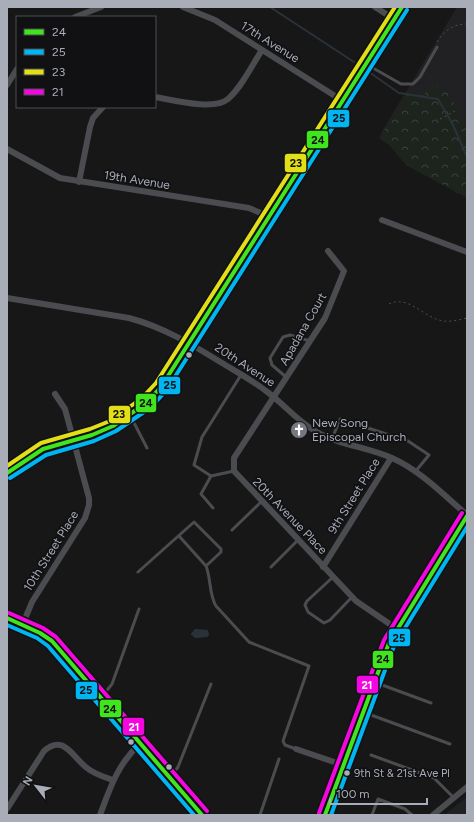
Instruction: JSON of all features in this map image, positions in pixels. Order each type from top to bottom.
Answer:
[{"type":"street","points":[[78,16],[101,7]]},
{"type":"street","name":"17th Avenue","points":[[183,7],[215,20],[343,100]]},
{"type":"street","points":[[375,7],[394,19]]},
{"type":"street","points":[[7,473],[43,449],[92,435],[113,426],[130,415],[161,388],[402,7]]},
{"type":"street","points":[[156,97],[203,104],[222,103],[236,90],[262,50]]},
{"type":"street","points":[[7,85],[16,71]]},
{"type":"street","points":[[79,182],[90,127],[93,118],[102,108]]},
{"type":"street","name":"19th Avenue","points":[[7,149],[50,174],[60,178],[248,208],[270,217]]},
{"type":"street","points":[[382,220],[467,252]]},
{"type":"street","name":"Apadana Court","points":[[274,397],[310,342],[331,305],[344,270],[328,251]]},
{"type":"street","name":"20th Avenue","points":[[7,298],[130,318],[147,323],[190,344],[241,375],[274,397],[305,425],[332,439],[391,458],[415,472],[467,516]]},
{"type":"street","name":"10th Street Place","points":[[22,626],[32,602],[87,513],[89,498],[65,409],[55,394]]},
{"type":"street","points":[[234,471],[234,458],[274,397]]},
{"type":"street","name":"9th Street Place","points":[[323,567],[391,458]]},
{"type":"street","name":"20th Avenue Place","points":[[234,471],[261,502],[352,597],[368,611],[397,629]]},
{"type":"street","points":[[325,815],[385,653],[397,629],[467,516]]},
{"type":"street","points":[[7,618],[22,626],[40,632],[52,642],[202,815]]},
{"type":"street","points":[[100,815],[113,780],[125,759],[141,743]]},
{"type":"street","points":[[7,809],[44,751],[53,745],[64,746],[69,749],[86,768],[113,780]]},
{"type":"street","points":[[296,749],[343,765]]},
{"type":"street","points":[[433,815],[467,788]]},
{"type":"lane","points":[[366,64],[401,84],[413,84],[420,77],[437,47]]},
{"type":"lane","points":[[287,378],[272,365],[270,358],[283,337],[290,335],[310,342]]},
{"type":"lane","points":[[234,471],[211,476],[194,464],[202,438],[241,375]]},
{"type":"lane","points":[[130,415],[147,448]]},
{"type":"lane","points":[[332,439],[340,419],[388,433],[408,441],[429,455],[415,472]]},
{"type":"lane","points":[[211,476],[201,494],[213,508]]},
{"type":"lane","points":[[232,530],[261,502]]},
{"type":"lane","points":[[138,572],[195,522],[221,549],[221,552],[206,566]]},
{"type":"lane","points":[[179,536],[206,566],[211,579],[214,603],[246,639],[252,644],[309,666],[283,741],[284,744],[296,749]]},
{"type":"lane","points":[[271,567],[298,540]]},
{"type":"lane","points":[[333,577],[307,601],[305,605],[308,612],[324,623],[330,620],[352,597]]},
{"type":"lane","points":[[101,698],[112,684],[139,609]]},
{"type":"lane","points":[[374,682],[431,703]]},
{"type":"lane","points":[[170,778],[178,767],[210,684]]},
{"type":"lane","points":[[363,712],[450,744]]},
{"type":"lane","points":[[372,755],[434,778],[454,798]]},
{"type":"lane","points":[[260,815],[279,759]]},
{"type":"lane","points":[[372,815],[378,799],[405,809],[412,815]]},
{"type":"path","points":[[437,47],[440,36],[448,29],[461,24],[467,24]]},
{"type":"path","points":[[440,119],[455,111]]},
{"type":"path","points":[[389,304],[394,302],[410,304],[440,320],[450,322],[467,318]]},
{"type":"shaded area","points":[[457,7],[467,7],[467,192],[381,133]]},
{"type":"shaded area","points":[[467,797],[467,815],[444,815]]},
{"type":"green space","points":[[433,86],[440,87],[449,94],[467,128],[467,198],[406,165],[389,145],[379,138],[410,91],[423,95]]},
{"type":"water","points":[[195,629],[208,630],[209,635],[207,637],[195,638],[191,634]]},
{"type":"waterway","points":[[270,7],[354,62]]},
{"type":"waterway","points":[[369,72],[399,93],[438,99],[453,125],[467,157]]},
{"type":"transit line","name":"23","points":[[7,466],[41,443],[90,429],[110,421],[142,398],[156,383],[395,7]]},
{"type":"transit line","name":"24","points":[[7,473],[43,449],[92,435],[113,426],[146,403],[161,387],[402,7]]},
{"type":"transit line","name":"25","points":[[10,478],[46,455],[94,441],[116,431],[150,408],[166,391],[407,10]]},
{"type":"transit line","name":"21","points":[[319,813],[384,640],[462,513]]},
{"type":"transit line","name":"24","points":[[325,815],[389,643],[467,516]]},
{"type":"transit line","name":"25","points":[[331,815],[394,646],[467,527]]},
{"type":"transit line","name":"21","points":[[9,613],[43,628],[56,637],[207,811]]},
{"type":"transit line","name":"24","points":[[7,618],[40,633],[52,641],[202,815]]},
{"type":"transit line","name":"25","points":[[7,625],[37,638],[48,646],[194,815]]},
{"type":"place","name":"New Song Episcopal Church","points":[[299,430]]},
{"type":"place","name":"9th St & 21st Ave Pl","points":[[347,773]]}]
